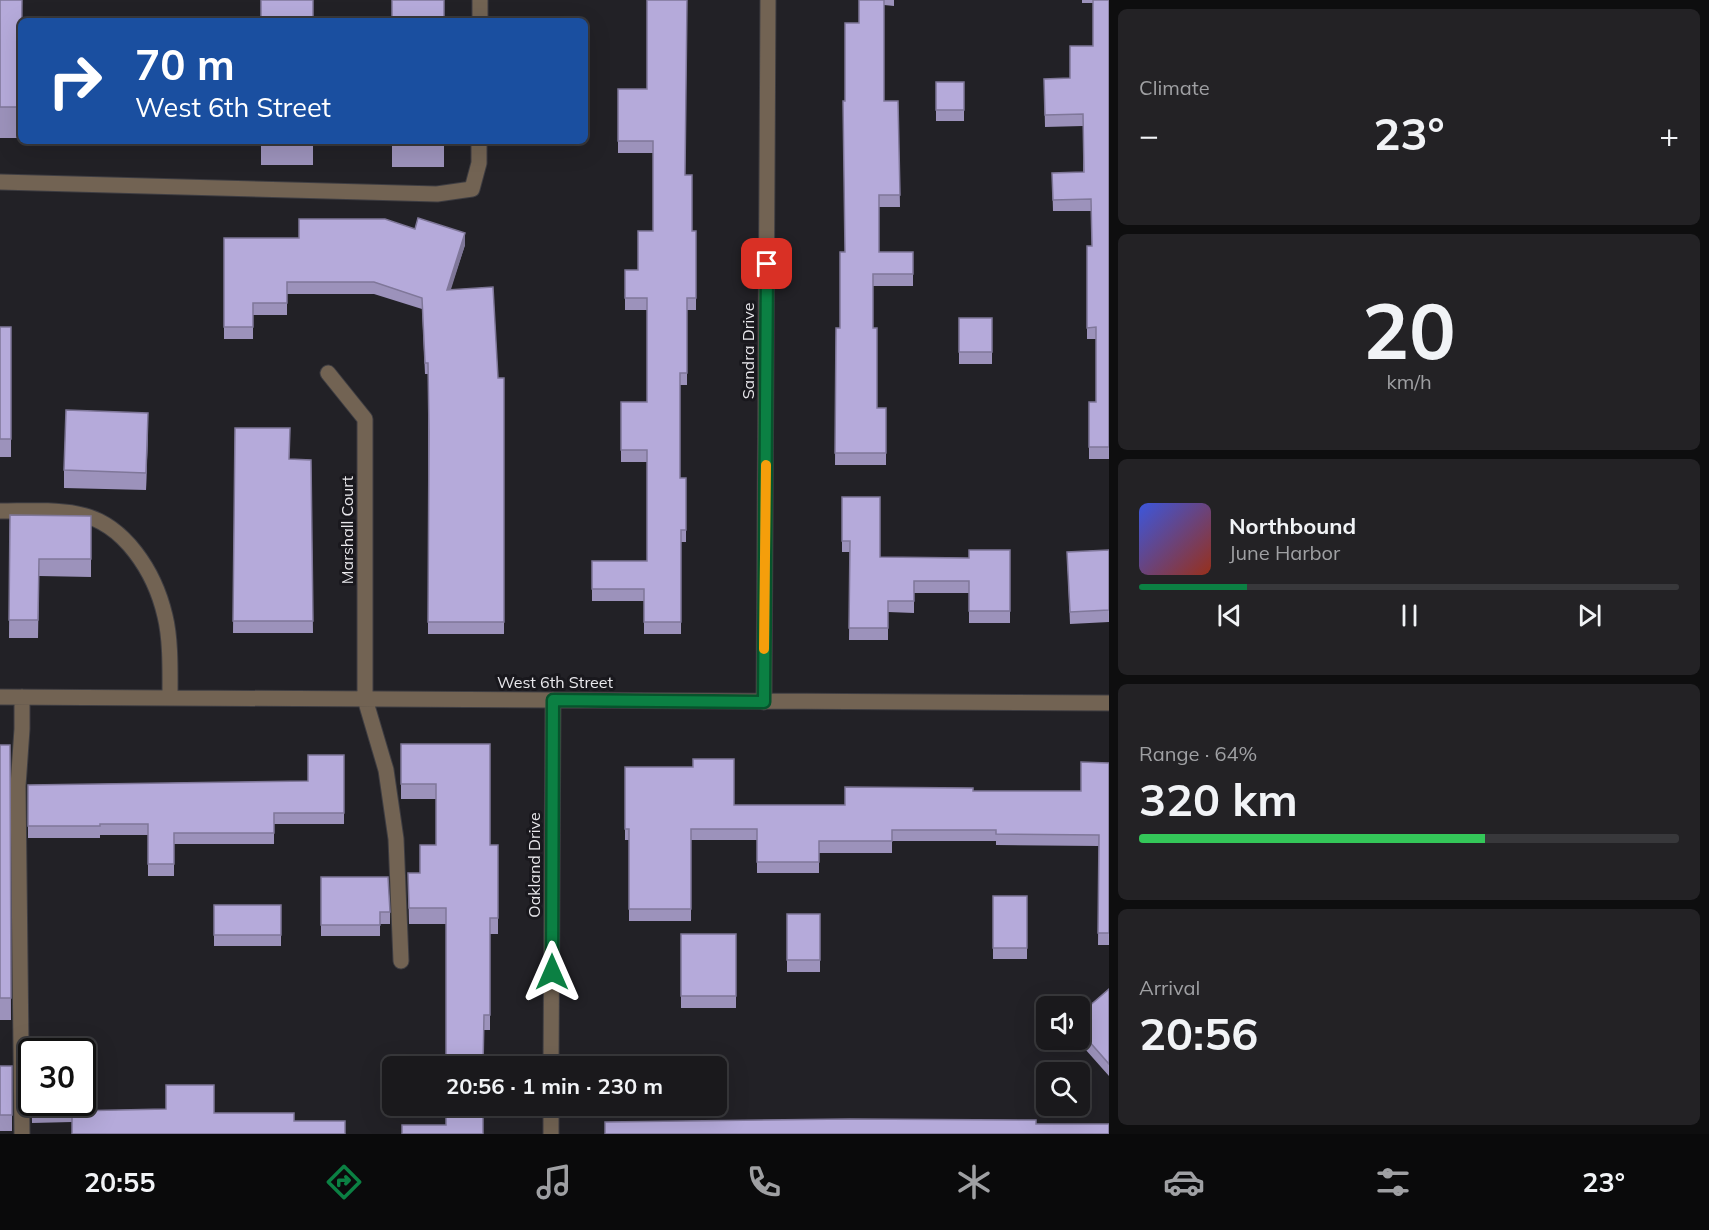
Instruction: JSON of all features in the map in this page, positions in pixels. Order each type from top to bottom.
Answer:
[{"type":"street","points":[[480,0],[480,18]]},
{"type":"street","name":"Sandra Drive","points":[[764,702],[768,0]]},
{"type":"street","points":[[0,182],[437,194],[472,189],[479,163],[479,144]]},
{"type":"street","name":"Marshall Court","points":[[328,373],[365,419],[364,699],[386,770],[396,839],[401,961]]},
{"type":"street","points":[[0,512],[48,510],[79,514],[109,526],[133,549],[153,579],[166,617],[170,698]]},
{"type":"street","name":"West 6th Street","points":[[0,697],[1109,704]]},
{"type":"street","points":[[22,697],[18,798],[22,1134]]},
{"type":"street","name":"Oakland Drive","points":[[551,1056],[553,700]]},
{"type":"street","points":[[551,1116],[551,1134]]},
{"type":"building","points":[[0,0],[22,0],[22,18],[18,18],[18,107],[0,107]]},
{"type":"building","points":[[261,0],[313,0],[313,18],[261,18]]},
{"type":"building","points":[[392,0],[444,0],[444,18],[392,18]]},
{"type":"building","points":[[647,0],[687,0],[685,175],[692,175],[692,231],[696,231],[696,298],[687,298],[687,373],[680,373],[680,478],[686,478],[686,530],[681,530],[681,622],[644,622],[644,589],[592,589],[592,561],[647,561],[647,450],[621,450],[621,402],[647,402],[647,298],[625,298],[625,270],[638,270],[638,231],[653,231],[653,141],[618,141],[618,89],[647,89]]},
{"type":"building","points":[[859,0],[884,0],[884,101],[898,101],[900,195],[879,195],[879,252],[913,252],[913,274],[873,274],[873,328],[877,328],[877,408],[886,408],[886,453],[835,453],[836,328],[840,328],[840,252],[845,252],[843,101],[845,101],[845,23],[859,23]]},
{"type":"building","points":[[1093,0],[1109,0],[1109,447],[1089,447],[1089,402],[1096,402],[1096,327],[1087,328],[1087,246],[1092,246],[1091,199],[1053,200],[1052,173],[1084,172],[1083,114],[1045,115],[1044,79],[1070,78],[1070,46],[1093,46]]},
{"type":"building","points":[[936,82],[964,82],[964,110],[936,110]]},
{"type":"building","points":[[418,218],[465,233],[447,290],[493,287],[498,378],[504,378],[504,622],[428,622],[428,363],[425,363],[422,298],[374,282],[287,282],[287,303],[253,303],[253,327],[224,327],[224,238],[299,238],[299,219],[385,219],[415,229]]},
{"type":"building","points":[[959,318],[992,318],[992,352],[959,352]]},
{"type":"building","points":[[0,327],[11,327],[11,439],[0,439]]},
{"type":"building","points":[[66,410],[148,413],[146,473],[64,470]]},
{"type":"building","points":[[235,428],[290,428],[289,459],[311,460],[313,621],[233,621]]},
{"type":"building","points":[[842,497],[880,497],[880,557],[969,558],[969,550],[1010,550],[1010,611],[969,611],[969,581],[914,581],[914,601],[888,601],[888,628],[849,628],[850,541],[842,541]]},
{"type":"building","points":[[10,515],[91,516],[91,559],[39,559],[38,620],[9,620]]},
{"type":"building","points":[[1109,550],[1109,610],[1070,612],[1067,552]]},
{"type":"building","points":[[401,744],[490,744],[490,845],[498,845],[498,918],[490,918],[490,1015],[484,1015],[483,1056],[446,1056],[446,908],[409,908],[408,873],[420,873],[420,845],[436,845],[436,784],[401,784]]},
{"type":"building","points":[[0,745],[10,745],[11,998],[0,998]]},
{"type":"building","points":[[308,755],[344,755],[344,813],[274,813],[274,833],[174,833],[174,864],[148,864],[148,824],[28,826],[28,785],[308,781]]},
{"type":"building","points":[[693,759],[734,759],[734,805],[845,805],[845,787],[973,788],[973,791],[1081,791],[1081,762],[1109,763],[1109,933],[1098,933],[1099,835],[996,834],[996,830],[892,830],[892,841],[819,841],[819,862],[757,862],[757,829],[691,829],[691,909],[629,909],[629,829],[625,829],[625,767],[693,767]]},
{"type":"building","points":[[321,877],[388,877],[390,912],[380,912],[380,925],[321,925]]},
{"type":"building","points":[[993,896],[1027,896],[1027,948],[993,948]]},
{"type":"building","points":[[214,905],[281,905],[281,935],[214,935]]},
{"type":"building","points":[[787,914],[820,914],[820,960],[787,960]]},
{"type":"building","points":[[681,934],[736,934],[736,996],[681,996]]},
{"type":"building","points":[[1109,989],[1109,1064],[1090,1042],[1090,1005]]},
{"type":"building","points":[[0,1066],[12,1066],[12,1115],[0,1115]]},
{"type":"building","points":[[166,1085],[214,1085],[214,1113],[294,1113],[294,1121],[345,1121],[345,1134],[72,1134],[72,1116],[96,1116],[96,1110],[166,1109]]},
{"type":"building","points":[[446,1116],[483,1116],[483,1134],[402,1134],[402,1125],[446,1125]]},
{"type":"building","points":[[850,1119],[1036,1120],[1036,1124],[1109,1124],[1109,1134],[605,1134],[605,1122]]},
{"type":"slow traffic","points":[[764,649],[766,465]]},
{"type":"route","points":[[552,972],[553,700],[764,702],[767,264]]}]
